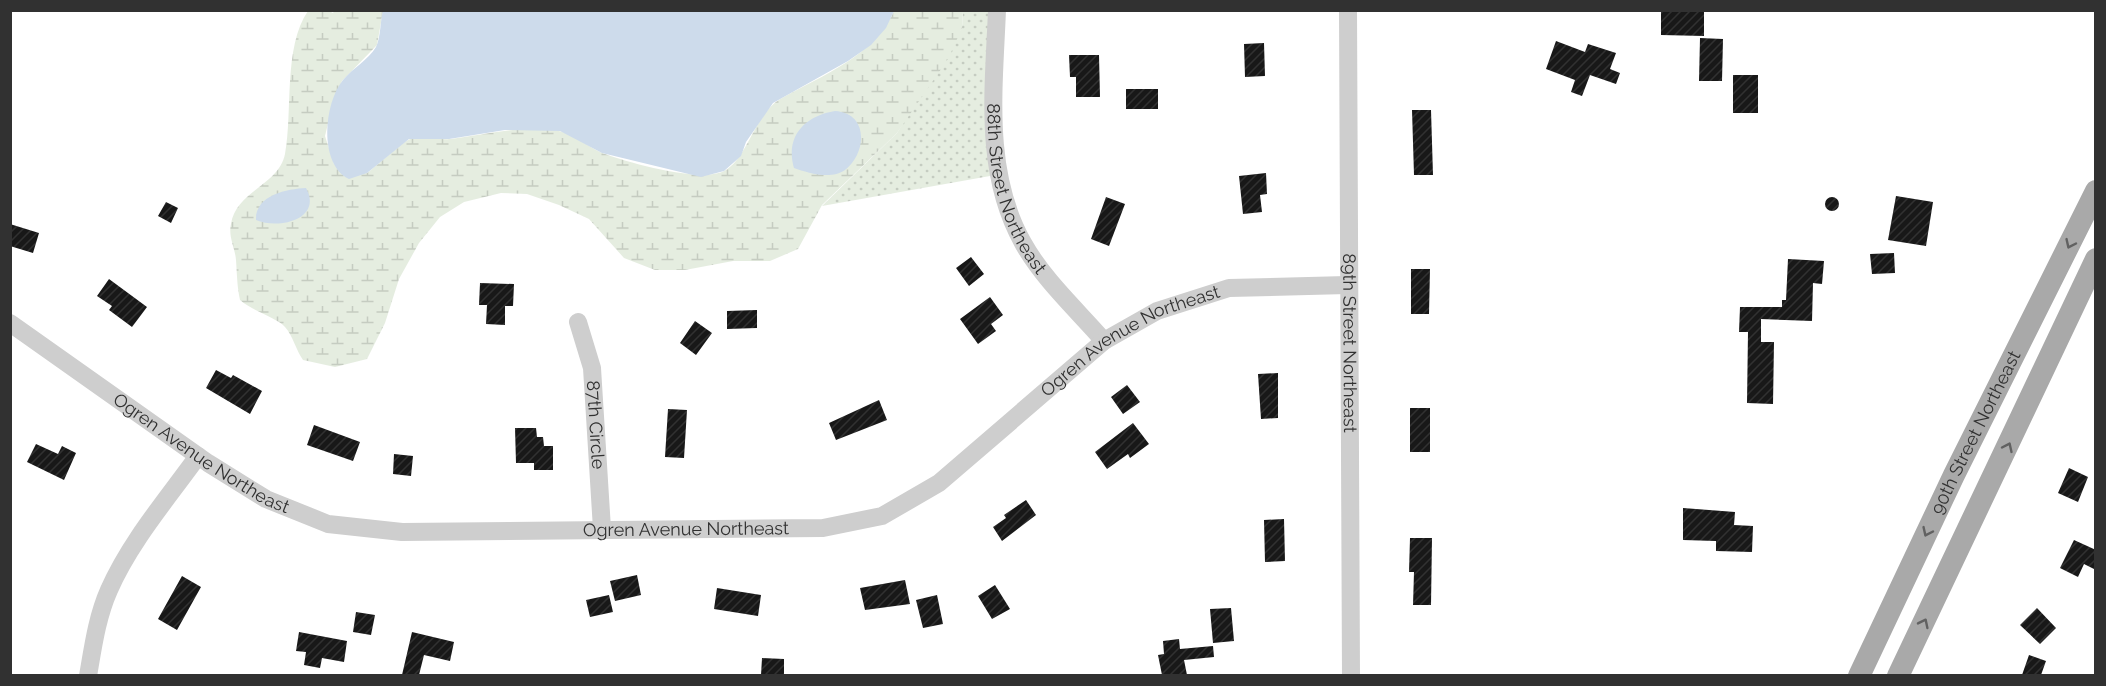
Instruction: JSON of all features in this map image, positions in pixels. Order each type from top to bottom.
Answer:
[{"type":"main road","name":"90th Street Northeast","points":[[1859,675],[1954,475],[2096,192]]},
{"type":"main road","name":"90th Street Northeast","points":[[1898,675],[2096,259]]},
{"type":"street","name":"88th Street Northeast","points":[[997,10],[994,116],[1000,188],[1011,219],[1024,245],[1045,274],[1104,341]]},
{"type":"street","name":"89th Street Northeast","points":[[1348,10],[1347,285],[1351,675]]},
{"type":"street","name":"Ogren Avenue Northeast","points":[[10,323],[198,456],[266,499],[328,524],[402,532],[823,528],[882,516],[939,483],[1104,341],[1157,311],[1189,298],[1229,288],[1347,285]]},
{"type":"street","name":"87th Circle","points":[[578,322],[592,368],[602,529]]},
{"type":"street","points":[[88,675],[97,628],[111,585],[124,561],[198,456]]},
{"type":"green space","points":[[338,10],[383,11],[377,45],[342,81],[332,107],[325,136],[334,164],[367,173],[410,139],[420,137],[451,139],[505,131],[547,129],[575,137],[600,152],[626,161],[662,170],[698,174],[713,174],[724,171],[732,165],[772,105],[861,52],[885,27],[894,11],[963,11],[962,28],[948,59],[897,133],[822,205],[798,249],[770,261],[733,261],[685,270],[655,270],[624,258],[589,219],[559,205],[527,194],[501,193],[464,202],[440,217],[419,243],[399,279],[385,323],[367,359],[335,367],[303,360],[282,324],[240,300],[230,229],[235,213],[241,204],[275,173],[285,154],[292,61],[300,26],[308,11],[331,11],[332,13]]},
{"type":"green space","points":[[963,11],[988,11],[990,176],[822,206],[897,133],[962,28]]},
{"type":"water","points":[[383,10],[894,11],[886,28],[871,45],[848,61],[773,103],[746,142],[741,156],[724,171],[701,177],[602,153],[560,131],[505,130],[449,139],[409,139],[367,173],[349,179],[339,171],[332,160],[328,147],[328,117],[337,90],[343,80],[376,47]]},
{"type":"water","points":[[835,111],[846,113],[859,126],[860,144],[858,154],[852,163],[845,170],[833,175],[794,168],[792,147],[800,130],[814,118]]},
{"type":"water","points":[[306,188],[310,199],[309,207],[304,214],[296,219],[276,224],[256,220],[257,211],[266,199],[282,192]]},
{"type":"building","points":[[1661,10],[1704,10],[1704,36],[1661,35]]},
{"type":"building","points":[[1700,38],[1723,39],[1722,81],[1699,81]]},
{"type":"building","points":[[1556,41],[1585,52],[1588,44],[1616,53],[1610,69],[1620,73],[1616,84],[1590,75],[1582,96],[1571,92],[1575,80],[1546,69]]},
{"type":"building","points":[[1264,43],[1265,76],[1245,77],[1244,44]]},
{"type":"building","points":[[1069,55],[1099,55],[1100,97],[1076,97],[1076,77],[1070,77]]},
{"type":"building","points":[[1733,75],[1758,75],[1758,113],[1733,113]]},
{"type":"building","points":[[1126,89],[1158,89],[1158,109],[1126,109]]},
{"type":"building","points":[[1412,110],[1431,110],[1433,175],[1414,175]]},
{"type":"building","points":[[1266,173],[1267,194],[1260,195],[1262,212],[1243,214],[1239,176]]},
{"type":"building","points":[[1896,196],[1933,202],[1926,246],[1888,240]]},
{"type":"building","points":[[1106,197],[1125,204],[1109,246],[1091,239]]},
{"type":"building","points":[[1832,197],[1837,199],[1839,204],[1837,209],[1832,211],[1827,209],[1825,204],[1827,199]]},
{"type":"building","points":[[166,202],[178,208],[171,223],[158,216]]},
{"type":"building","points":[[10,224],[39,233],[33,253],[10,246]]},
{"type":"building","points":[[1894,253],[1895,273],[1872,274],[1870,254]]},
{"type":"building","points":[[971,257],[984,274],[969,286],[956,268]]},
{"type":"building","points":[[1788,259],[1824,261],[1822,284],[1813,283],[1812,321],[1761,319],[1761,342],[1774,342],[1773,404],[1747,403],[1748,332],[1739,332],[1740,307],[1782,307],[1782,300],[1786,300]]},
{"type":"building","points":[[1411,269],[1430,269],[1429,314],[1411,314]]},
{"type":"building","points":[[109,279],[147,307],[132,327],[109,310],[112,306],[97,296]]},
{"type":"building","points":[[480,283],[514,284],[513,306],[505,306],[505,325],[486,324],[487,305],[479,305]]},
{"type":"building","points":[[990,297],[1003,315],[991,324],[996,331],[978,344],[960,319]]},
{"type":"building","points":[[757,310],[757,328],[727,329],[727,311]]},
{"type":"building","points":[[695,321],[712,333],[696,355],[680,343]]},
{"type":"building","points":[[216,370],[231,378],[233,375],[262,391],[250,414],[206,388]]},
{"type":"building","points":[[1278,373],[1278,418],[1261,419],[1258,374]]},
{"type":"building","points":[[1127,385],[1140,402],[1123,414],[1111,397]]},
{"type":"building","points":[[879,400],[887,420],[836,440],[829,423]]},
{"type":"building","points":[[1410,408],[1430,408],[1430,452],[1410,452]]},
{"type":"building","points":[[668,409],[687,410],[684,458],[665,457]]},
{"type":"building","points":[[1133,423],[1149,444],[1130,458],[1128,454],[1107,469],[1095,452]]},
{"type":"building","points":[[314,425],[360,442],[353,461],[307,445]]},
{"type":"building","points":[[515,428],[536,428],[537,437],[543,437],[544,446],[553,446],[553,470],[534,470],[534,463],[516,463]]},
{"type":"building","points":[[36,444],[58,454],[62,446],[76,453],[64,480],[27,462]]},
{"type":"building","points":[[394,454],[413,456],[411,476],[393,474]]},
{"type":"building","points":[[2069,468],[2088,477],[2078,502],[2058,493]]},
{"type":"building","points":[[1026,500],[1036,515],[1002,541],[993,527],[1006,518],[1004,515]]},
{"type":"building","points":[[1683,508],[1735,512],[1734,525],[1753,526],[1752,552],[1716,551],[1716,541],[1683,540]]},
{"type":"building","points":[[1284,519],[1285,561],[1265,562],[1264,520]]},
{"type":"building","points":[[1410,538],[1432,538],[1431,605],[1413,605],[1414,572],[1409,572]]},
{"type":"building","points":[[2074,540],[2096,550],[2096,570],[2084,564],[2078,577],[2060,568]]},
{"type":"building","points":[[637,575],[641,595],[615,601],[610,581]]},
{"type":"building","points":[[182,576],[201,587],[177,630],[158,619]]},
{"type":"building","points":[[905,580],[910,604],[865,610],[860,588]]},
{"type":"building","points":[[995,585],[1010,609],[992,619],[978,596]]},
{"type":"building","points":[[717,588],[761,595],[758,616],[714,609]]},
{"type":"building","points":[[609,595],[613,612],[590,617],[586,600]]},
{"type":"building","points":[[937,595],[943,624],[923,628],[916,600]]},
{"type":"building","points":[[1231,608],[1234,641],[1213,643],[1210,609]]},
{"type":"building","points":[[2037,608],[2056,628],[2040,644],[2020,625]]},
{"type":"building","points":[[356,612],[375,615],[371,635],[353,632]]},
{"type":"building","points":[[299,632],[347,641],[344,662],[322,658],[320,668],[304,665],[306,652],[296,651]]},
{"type":"building","points":[[412,632],[454,642],[450,661],[424,655],[419,675],[402,675]]},
{"type":"building","points":[[1179,639],[1180,649],[1213,646],[1214,657],[1184,660],[1187,675],[1162,675],[1158,655],[1164,654],[1163,641]]},
{"type":"building","points":[[2029,655],[2046,661],[2041,675],[2022,675]]},
{"type":"building","points":[[762,658],[784,659],[784,675],[761,675]]}]
